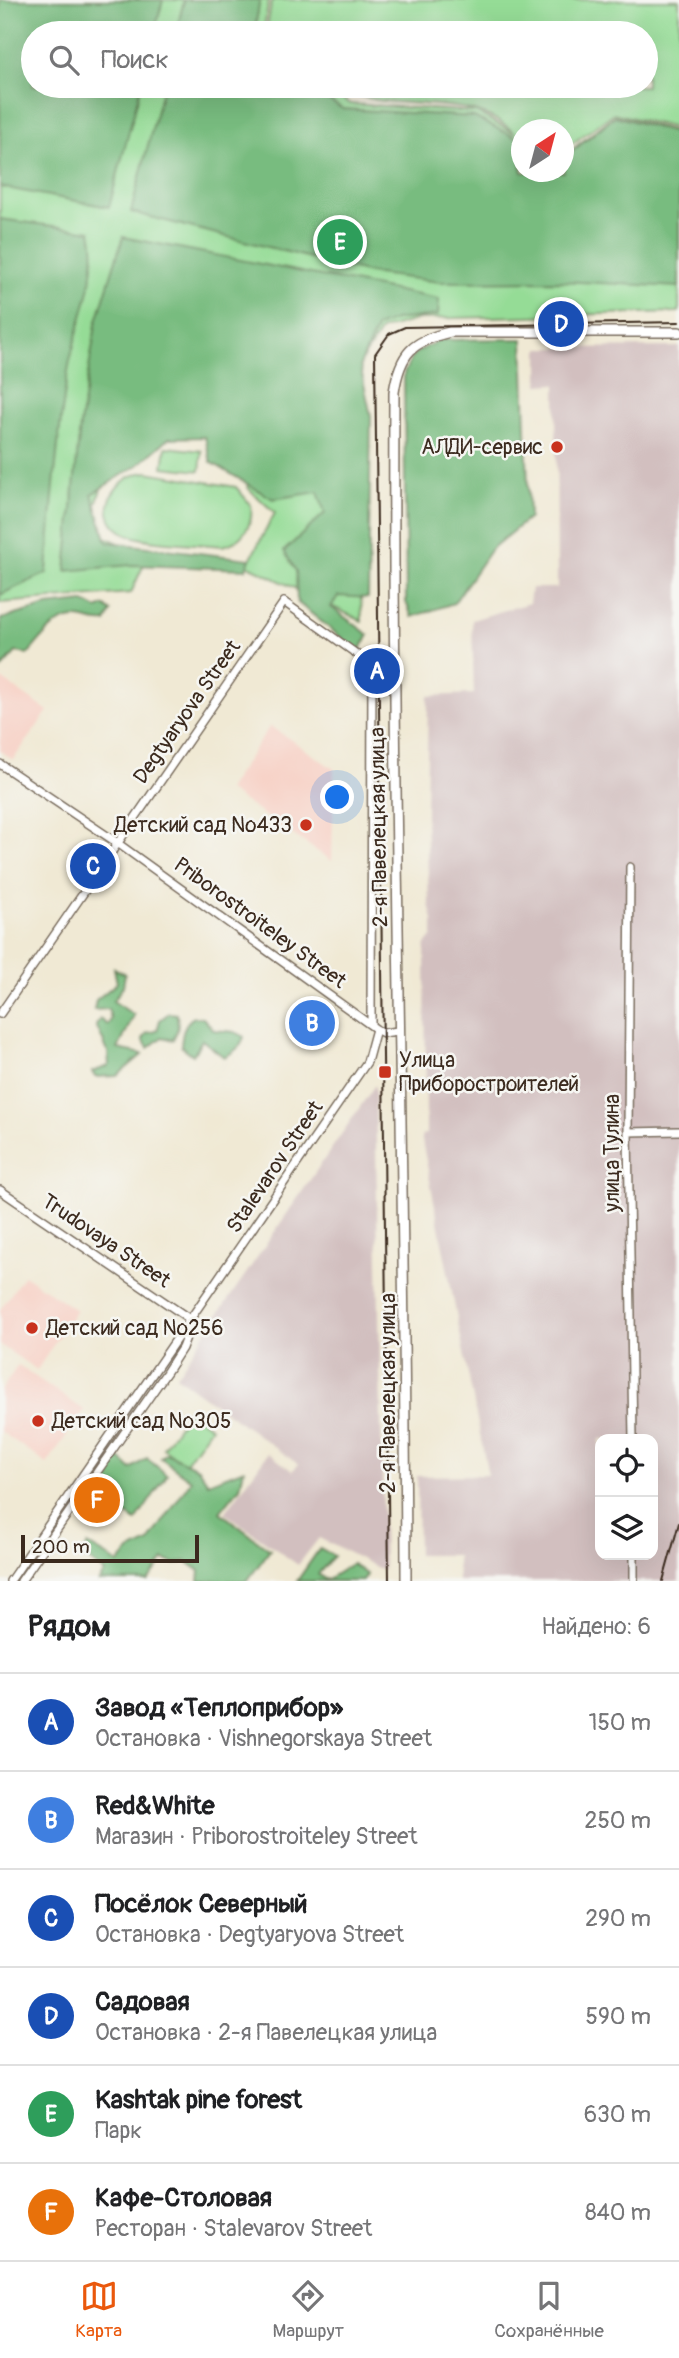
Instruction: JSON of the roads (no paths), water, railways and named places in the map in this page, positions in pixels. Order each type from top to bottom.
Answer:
[{"type":"main road","name":"2-я Павелецкая улица","points":[[407,1581],[406,1275],[398,1031],[393,642],[394,392],[397,369],[405,355],[417,343],[450,332],[679,332]]},
{"type":"street","name":"Degtyaryova Street","points":[[0,1014],[284,602]]},
{"type":"street","name":"Stalevarov Street","points":[[10,1581],[367,1062],[374,1026],[372,665],[284,602]]},
{"type":"street","name":"Priborostroiteley Street","points":[[0,764],[118,843],[383,1033],[398,1031]]},
{"type":"street","name":"улица Тулина","points":[[629,867],[628,1132],[633,1434]]},
{"type":"street","points":[[628,1132],[679,1130]]},
{"type":"street","name":"Trudovaya Street","points":[[0,1190],[191,1320]]},
{"type":"street","name":"Stalevarov Street","points":[[21,1581],[166,1373],[182,1348],[191,1320]]},
{"type":"street","points":[[634,1560],[634,1581]]},
{"type":"tram line","points":[[389,1581],[375,354],[389,334],[405,327],[679,322]]},
{"type":"railway","points":[[663,1581],[679,1523]]},
{"type":"place","name":"Kashtak pine forest","points":[[340,242]]},
{"type":"place","name":"Садовая","points":[[561,324]]},
{"type":"place","name":"АЛДИ-сервис","points":[[557,447]]},
{"type":"place","name":"Завод «Теплоприбор»","points":[[377,671]]},
{"type":"place","name":"Детский сад №433","points":[[306,825]]},
{"type":"place","name":"Посёлок Северный","points":[[93,866]]},
{"type":"place","name":"Red&White","points":[[312,1023]]},
{"type":"place","name":"Улица Приборостроителей","points":[[385,1072]]},
{"type":"place","name":"Детский сад №256","points":[[32,1328]]},
{"type":"place","name":"Детский сад №305","points":[[38,1421]]},
{"type":"place","name":"Кафе-Столовая","points":[[97,1500]]}]
